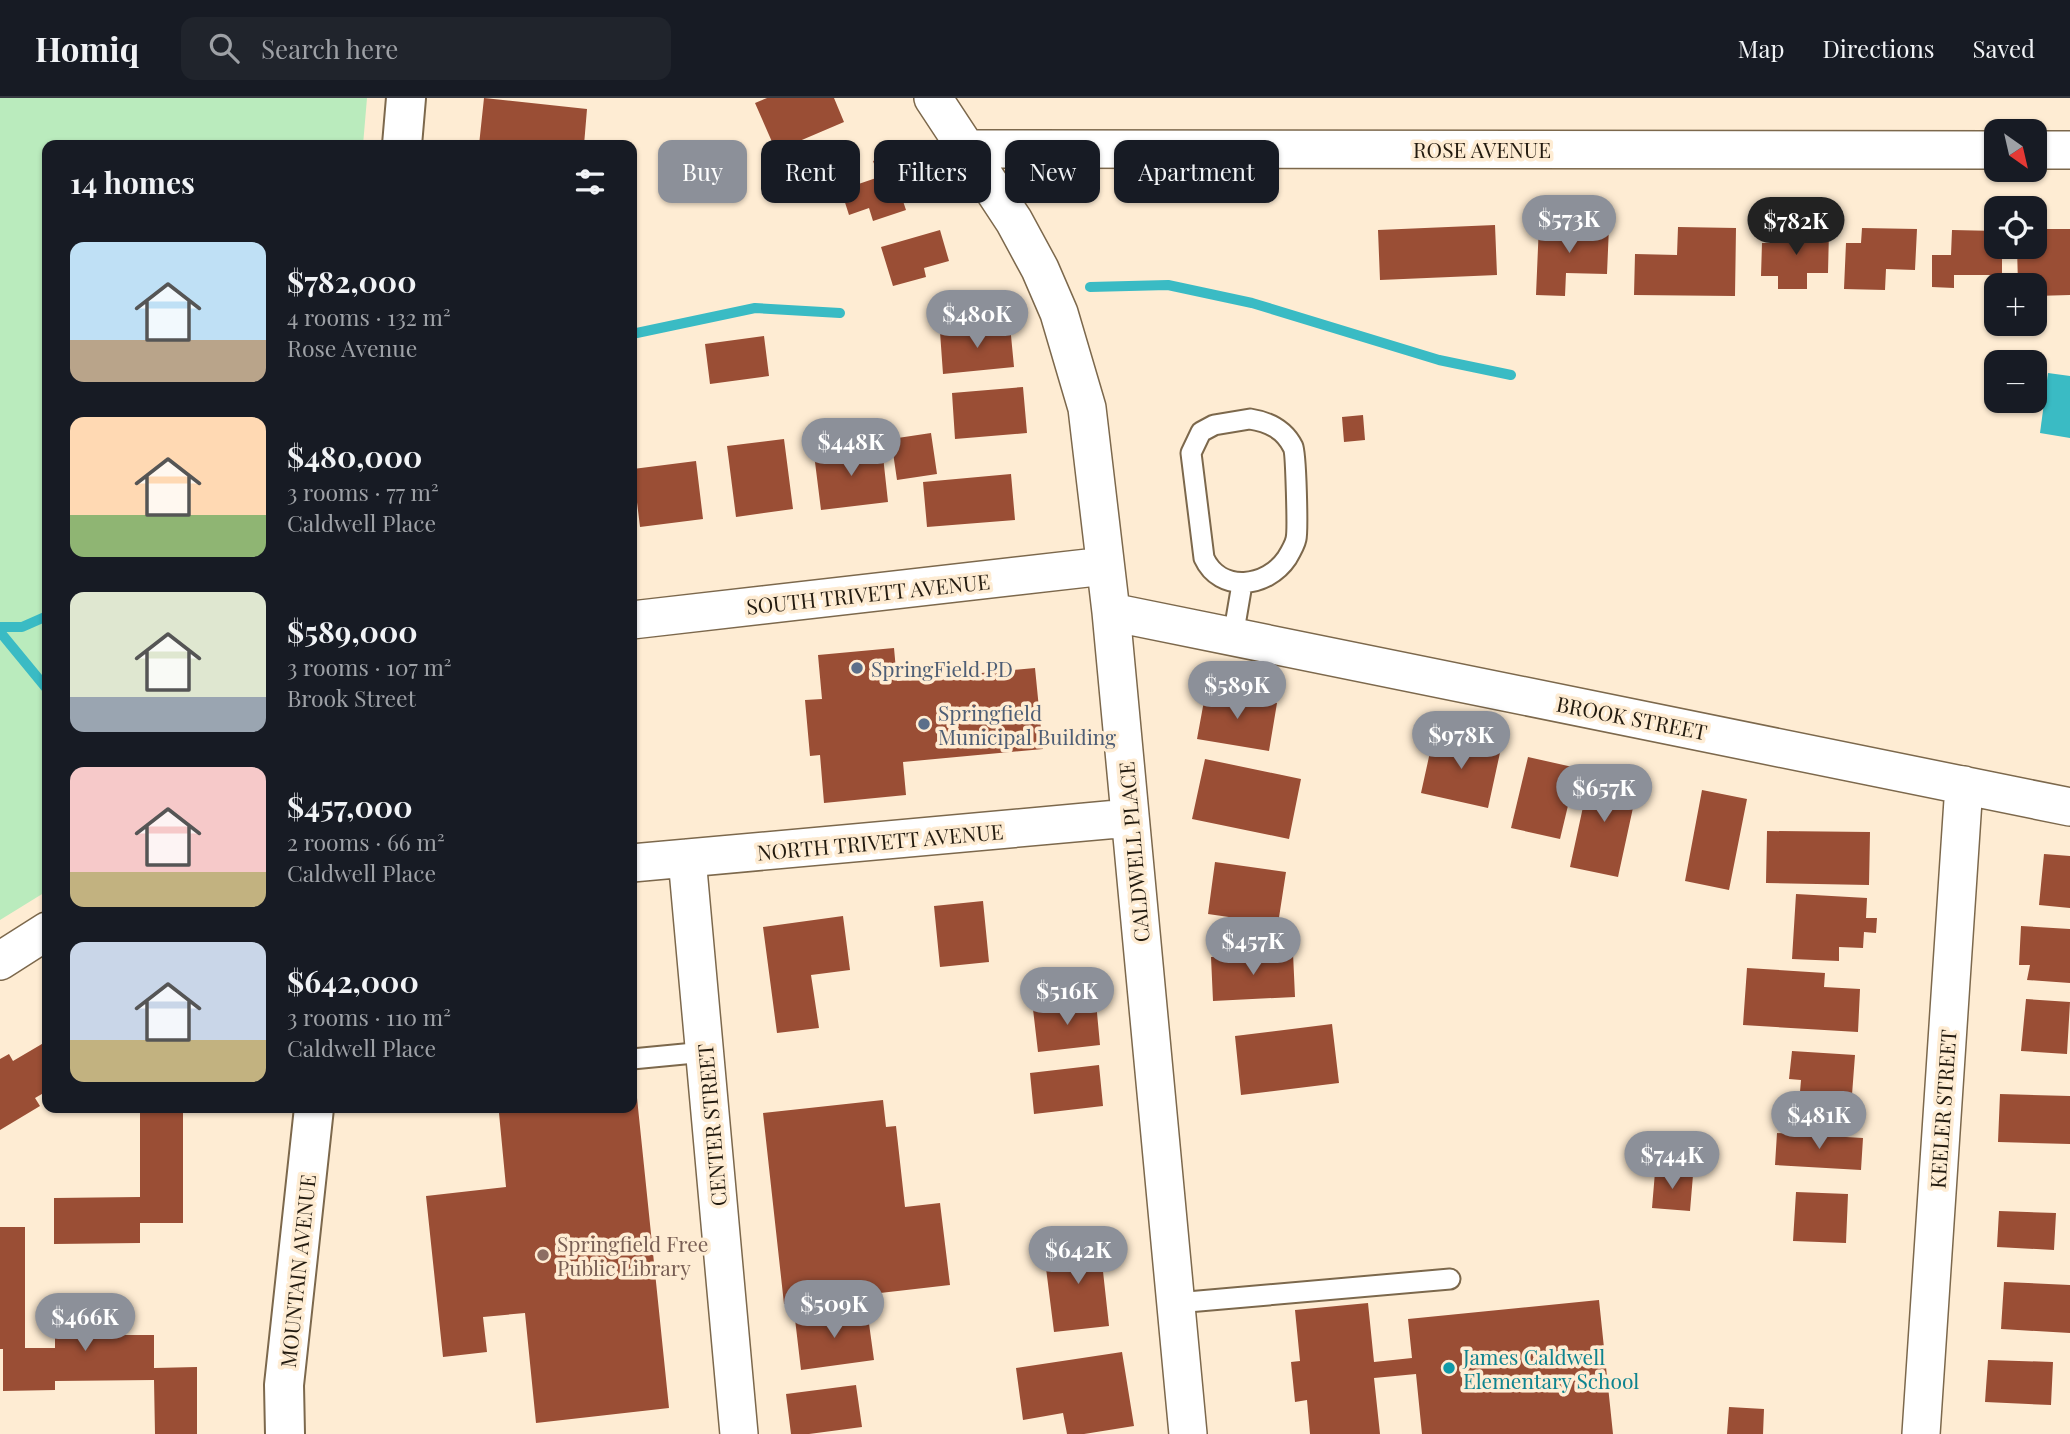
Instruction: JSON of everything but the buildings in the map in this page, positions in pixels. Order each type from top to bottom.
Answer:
[{"type":"street","points":[[402,140],[406,98]]},
{"type":"street","name":"CALDWELL PLACE","points":[[933,98],[961,140]]},
{"type":"street","name":"ROSE AVENUE","points":[[991,149],[1984,150]]},
{"type":"street","points":[[2048,150],[2070,150]]},
{"type":"street","name":"CALDWELL PLACE","points":[[991,186],[1040,269],[1059,313],[1087,408],[1111,612],[1188,1434]]},
{"type":"street","name":"SOUTH TRIVETT AVENUE","points":[[637,619],[1105,566]]},
{"type":"street","name":"BROOK STREET","points":[[1111,612],[2070,807]]},
{"type":"street","name":"KEELER STREET","points":[[1921,1434],[1964,785]]},
{"type":"street","name":"NORTH TRIVETT AVENUE","points":[[637,863],[1129,818]]},
{"type":"street","name":"CENTER STREET","points":[[687,858],[738,1434]]},
{"type":"street","points":[[0,961],[42,934]]},
{"type":"street","name":"MOUNTAIN AVENUE","points":[[285,1434],[285,1385],[313,1113]]},
{"type":"lane","points":[[1250,419],[1267,422],[1280,430],[1294,449],[1296,538],[1287,558],[1273,573],[1263,579],[1242,584],[1222,580],[1209,569],[1204,558],[1191,453],[1201,432],[1213,425],[1250,419]]},
{"type":"lane","points":[[1233,636],[1242,584]]},
{"type":"lane","points":[[637,1059],[705,1052]]},
{"type":"lane","points":[[1176,1303],[1450,1279]]},
{"type":"green space","points":[[0,98],[367,98],[363,140],[42,140],[42,894],[0,920]]},
{"type":"water","points":[[2048,373],[2070,376],[2070,438],[2040,433],[2043,413],[2047,413]]},
{"type":"waterway","points":[[1090,287],[1168,285],[1252,303],[1439,360],[1511,375]]},
{"type":"waterway","points":[[637,333],[755,308],[840,313]]},
{"type":"waterway","points":[[0,627],[22,627],[42,618]]},
{"type":"waterway","points":[[0,632],[42,683]]},
{"type":"place","name":"SpringField PD","points":[[857,668]]},
{"type":"place","name":"Springfield Municipal Building","points":[[924,724]]},
{"type":"place","name":"Springfield Free Public Library","points":[[543,1255]]},
{"type":"place","name":"James Caldwell Elementary School","points":[[1449,1368]]}]
